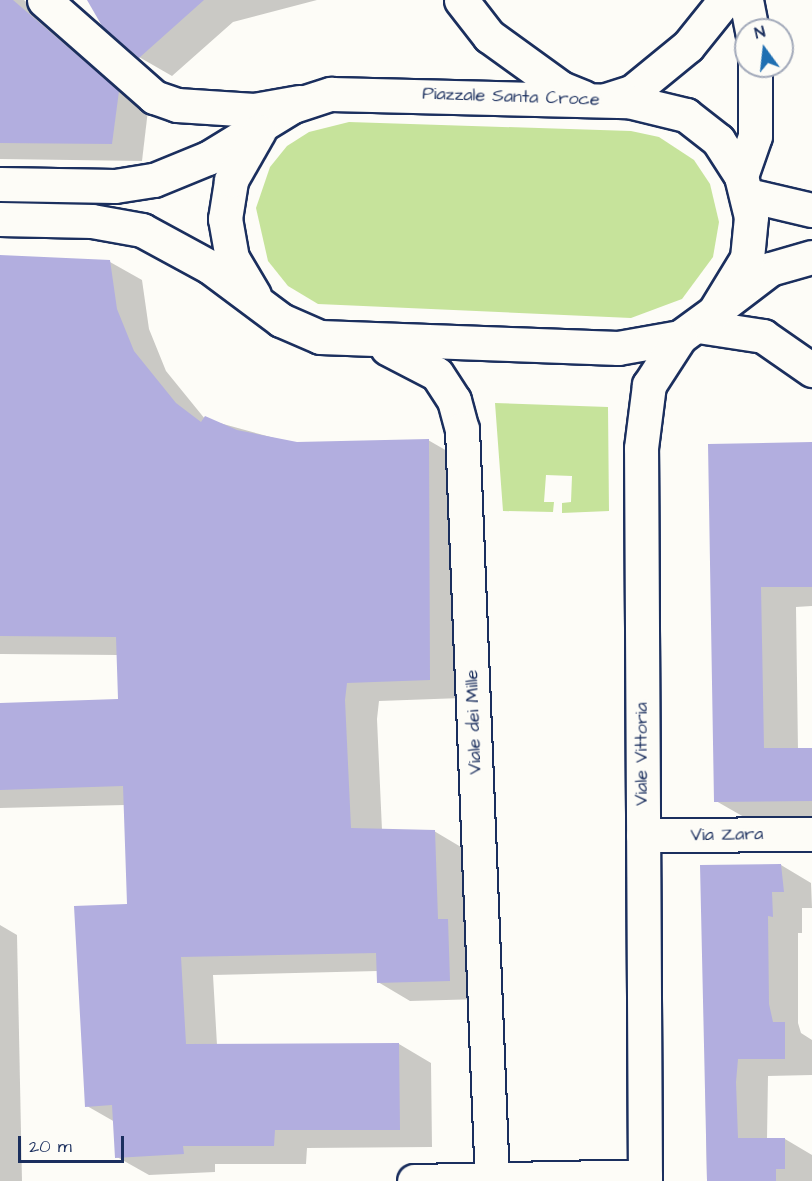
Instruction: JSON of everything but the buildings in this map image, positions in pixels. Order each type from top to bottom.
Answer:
[{"type":"main road","points":[[44,0],[143,90],[166,102],[254,110],[312,98]]},
{"type":"main road","points":[[461,0],[489,36],[561,88],[606,100],[633,91],[688,46],[725,0]]},
{"type":"main road","points":[[746,0],[750,18]]},
{"type":"main road","name":"Viale Vittoria","points":[[645,1178],[641,448],[649,385],[698,325],[747,258],[740,176],[755,136],[755,78]]},
{"type":"main road","name":"Piazzale Santa Croce","points":[[0,184],[115,186],[154,180],[208,158],[276,116],[312,98],[351,92],[648,102],[686,115],[740,176]]},
{"type":"main road","points":[[276,116],[238,161],[225,219],[241,276],[281,320]]},
{"type":"main road","points":[[740,176],[812,210]]},
{"type":"main road","points":[[0,219],[92,221],[142,230],[210,267],[281,320],[341,340],[639,348],[698,325],[757,276],[812,257]]},
{"type":"main road","points":[[698,325],[763,336],[812,370]]},
{"type":"main road","name":"Viale dei Mille","points":[[341,340],[387,348],[429,367],[450,391],[462,429],[491,1179]]},
{"type":"main road","name":"Via Zara","points":[[643,835],[812,834]]},
{"type":"main road","points":[[414,1181],[645,1178]]},
{"type":"green space","points":[[349,122],[631,131],[659,137],[694,160],[710,184],[719,222],[713,257],[682,299],[631,318],[318,304],[288,286],[268,261],[256,208],[270,167],[287,146],[309,132]]},
{"type":"green space","points":[[495,403],[608,407],[609,511],[562,513],[562,503],[571,502],[572,476],[546,475],[544,502],[554,502],[553,512],[503,511]]}]
